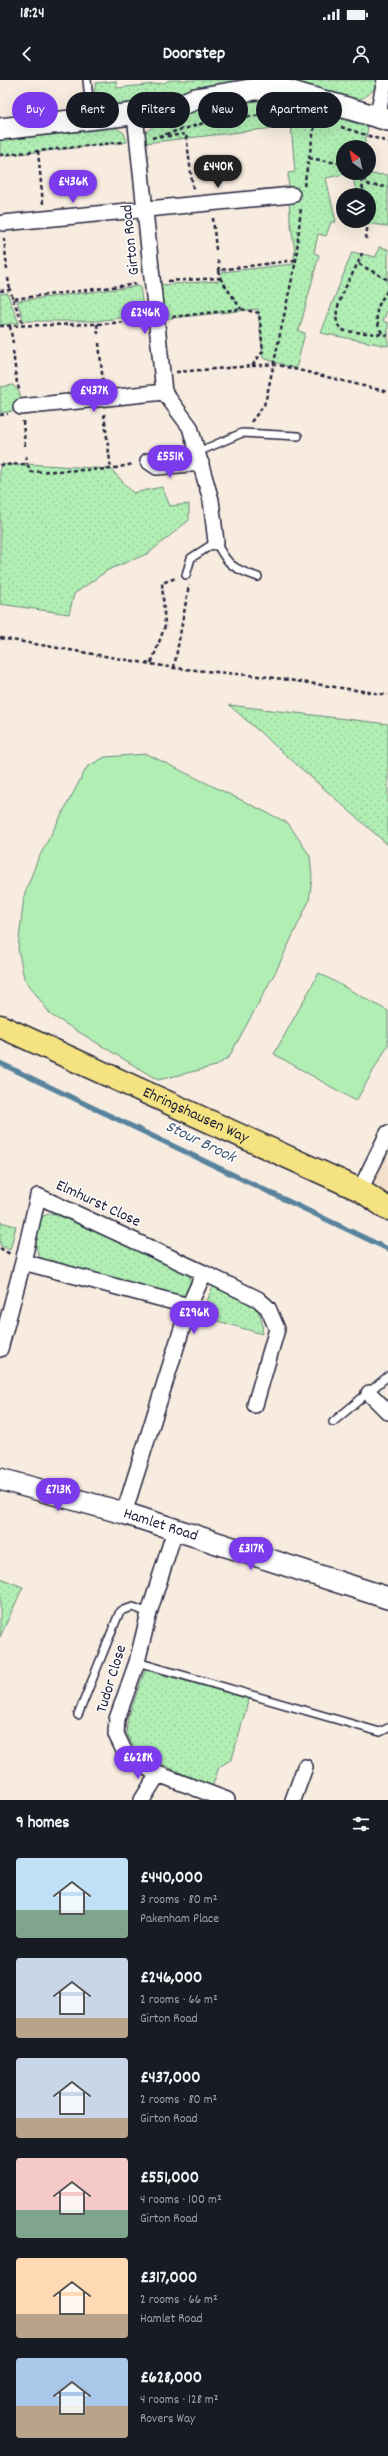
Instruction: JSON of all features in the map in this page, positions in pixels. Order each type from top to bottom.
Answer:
[{"type":"main road","name":"Ehringshausen Way","points":[[0,1026],[360,1190],[388,1209]]},
{"type":"street","points":[[190,103],[256,85],[281,84],[382,119],[386,80]]},
{"type":"street","points":[[0,129],[66,122]]},
{"type":"street","name":"Girton Road","points":[[137,128],[164,392]]},
{"type":"street","points":[[3,223],[299,195]]},
{"type":"street","points":[[21,407],[164,392],[190,427],[200,457],[211,500],[216,542]]},
{"type":"street","points":[[148,461],[157,466],[200,457]]},
{"type":"street","points":[[360,1190],[386,1141]]},
{"type":"street","name":"Elmhurst Close","points":[[0,1349],[23,1262],[38,1196],[258,1299],[268,1308],[277,1329],[255,1405]]},
{"type":"street","points":[[23,1262],[189,1306]]},
{"type":"street","points":[[124,1513],[189,1306],[204,1273]]},
{"type":"street","points":[[369,1394],[388,1412]]},
{"type":"street","name":"Hamlet Road","points":[[0,1479],[124,1513],[388,1598]]},
{"type":"street","name":"Tudor Close","points":[[175,1530],[149,1613],[137,1662],[117,1719],[116,1734],[127,1757],[158,1774],[227,1800]]},
{"type":"street","points":[[293,1800],[305,1767]]},
{"type":"street","points":[[142,1800],[158,1774]]},
{"type":"lane","points":[[87,80],[88,92]]},
{"type":"lane","points":[[200,457],[242,433],[298,436]]},
{"type":"lane","points":[[186,575],[192,558],[216,542],[225,561],[240,571],[258,577]]},
{"type":"lane","points":[[333,1422],[369,1394],[388,1376]]},
{"type":"lane","points":[[78,1715],[120,1611],[133,1607],[149,1613]]},
{"type":"lane","points":[[137,1662],[380,1732],[388,1728]]},
{"type":"path","points":[[156,137],[211,121],[256,114]]},
{"type":"path","points":[[242,433],[264,405],[274,364],[296,260],[299,195],[309,158],[314,128]]},
{"type":"path","points":[[342,128],[388,142]]},
{"type":"path","points":[[0,154],[186,134],[195,204]]},
{"type":"path","points":[[38,151],[45,220]]},
{"type":"path","points":[[309,158],[336,163]]},
{"type":"path","points":[[363,180],[369,185],[388,187]]},
{"type":"path","points":[[211,203],[216,250]]},
{"type":"path","points":[[3,223],[7,269]]},
{"type":"path","points":[[366,238],[367,228]]},
{"type":"path","points":[[362,253],[359,264],[352,274],[335,313],[336,322],[340,328],[345,331],[368,335],[388,335]]},
{"type":"path","points":[[218,260],[220,278],[241,309]]},
{"type":"path","points":[[219,270],[296,260]]},
{"type":"path","points":[[359,264],[388,280]]},
{"type":"path","points":[[8,278],[10,290],[23,324]]},
{"type":"path","points":[[13,299],[153,282],[220,278]]},
{"type":"path","points":[[0,291],[10,290]]},
{"type":"path","points":[[382,334],[377,325],[376,312],[379,303],[388,290]]},
{"type":"path","points":[[97,324],[98,334]]},
{"type":"path","points":[[10,326],[13,343]]},
{"type":"path","points":[[13,351],[25,446]]},
{"type":"path","points":[[252,366],[274,364],[388,392]]},
{"type":"path","points":[[26,456],[31,472],[111,469],[148,461]]},
{"type":"path","points":[[0,465],[28,464]]},
{"type":"path","points":[[151,664],[165,626],[162,583],[191,573],[174,668]]},
{"type":"path","points":[[0,638],[174,668],[269,678],[388,695]]},
{"type":"path","points":[[151,664],[152,659]]},
{"type":"shaded area","points":[[388,1133],[388,1209],[360,1190]]},
{"type":"green space","points":[[169,80],[241,80],[226,84],[199,87],[185,92],[127,92],[127,107],[119,106],[119,92],[94,92],[96,83],[116,81],[117,88],[164,83]]},
{"type":"green space","points":[[295,80],[378,80],[372,91],[363,98],[353,100],[342,99],[342,92],[322,92]]},
{"type":"green space","points":[[248,101],[256,101],[256,128],[274,128],[145,143],[145,133],[151,128],[190,128],[190,111],[198,109],[198,128],[248,128]]},
{"type":"green space","points":[[342,119],[368,127],[365,140],[336,140],[336,176],[326,178],[336,222],[331,222],[326,236],[318,234],[314,253],[319,255],[299,331],[305,333],[296,369],[263,358],[258,309],[162,319],[158,285],[218,281],[223,272],[293,264],[295,251],[290,220],[288,173],[295,172],[291,128],[342,128]]},
{"type":"green space","points":[[94,128],[116,128],[124,133],[127,142],[0,156],[0,138]]},
{"type":"green space","points":[[376,174],[388,175],[388,227],[376,224],[376,188],[355,188],[354,180],[376,180]]},
{"type":"green space","points":[[379,247],[388,249],[388,308],[383,321],[388,323],[388,346],[321,333],[352,252],[376,257]]},
{"type":"green space","points":[[140,286],[144,315],[96,321],[24,321],[17,301]]},
{"type":"green space","points":[[7,293],[19,323],[0,325],[0,294]]},
{"type":"green space","points":[[13,385],[20,393],[20,410],[0,413],[0,387]]},
{"type":"green space","points":[[27,464],[111,469],[133,493],[162,487],[170,506],[189,504],[189,520],[149,553],[108,570],[74,594],[69,614],[0,604],[0,465]]},
{"type":"green space","points":[[229,705],[388,724],[388,845]]},
{"type":"green space","points":[[147,754],[288,823],[310,856],[312,878],[309,901],[276,971],[229,1057],[216,1066],[158,1080],[51,1015],[24,978],[18,948],[24,896],[37,861],[87,767],[105,757]]},
{"type":"green space","points":[[319,973],[388,1011],[388,1045],[356,1101],[274,1054]]},
{"type":"green space","points":[[53,1213],[184,1271],[190,1277],[190,1291],[183,1297],[175,1298],[41,1260],[35,1243],[37,1227],[43,1216]]},
{"type":"green space","points":[[0,1222],[16,1226],[10,1250],[0,1245]]},
{"type":"green space","points":[[213,1286],[249,1301],[260,1314],[262,1334],[201,1316]]},
{"type":"green space","points":[[0,1578],[23,1587],[0,1637]]},
{"type":"green space","points":[[145,1670],[249,1698],[232,1759],[219,1767],[212,1787],[137,1753],[126,1733],[128,1718]]},
{"type":"waterway","name":"Stour Brook","points":[[0,1063],[388,1249]]}]
